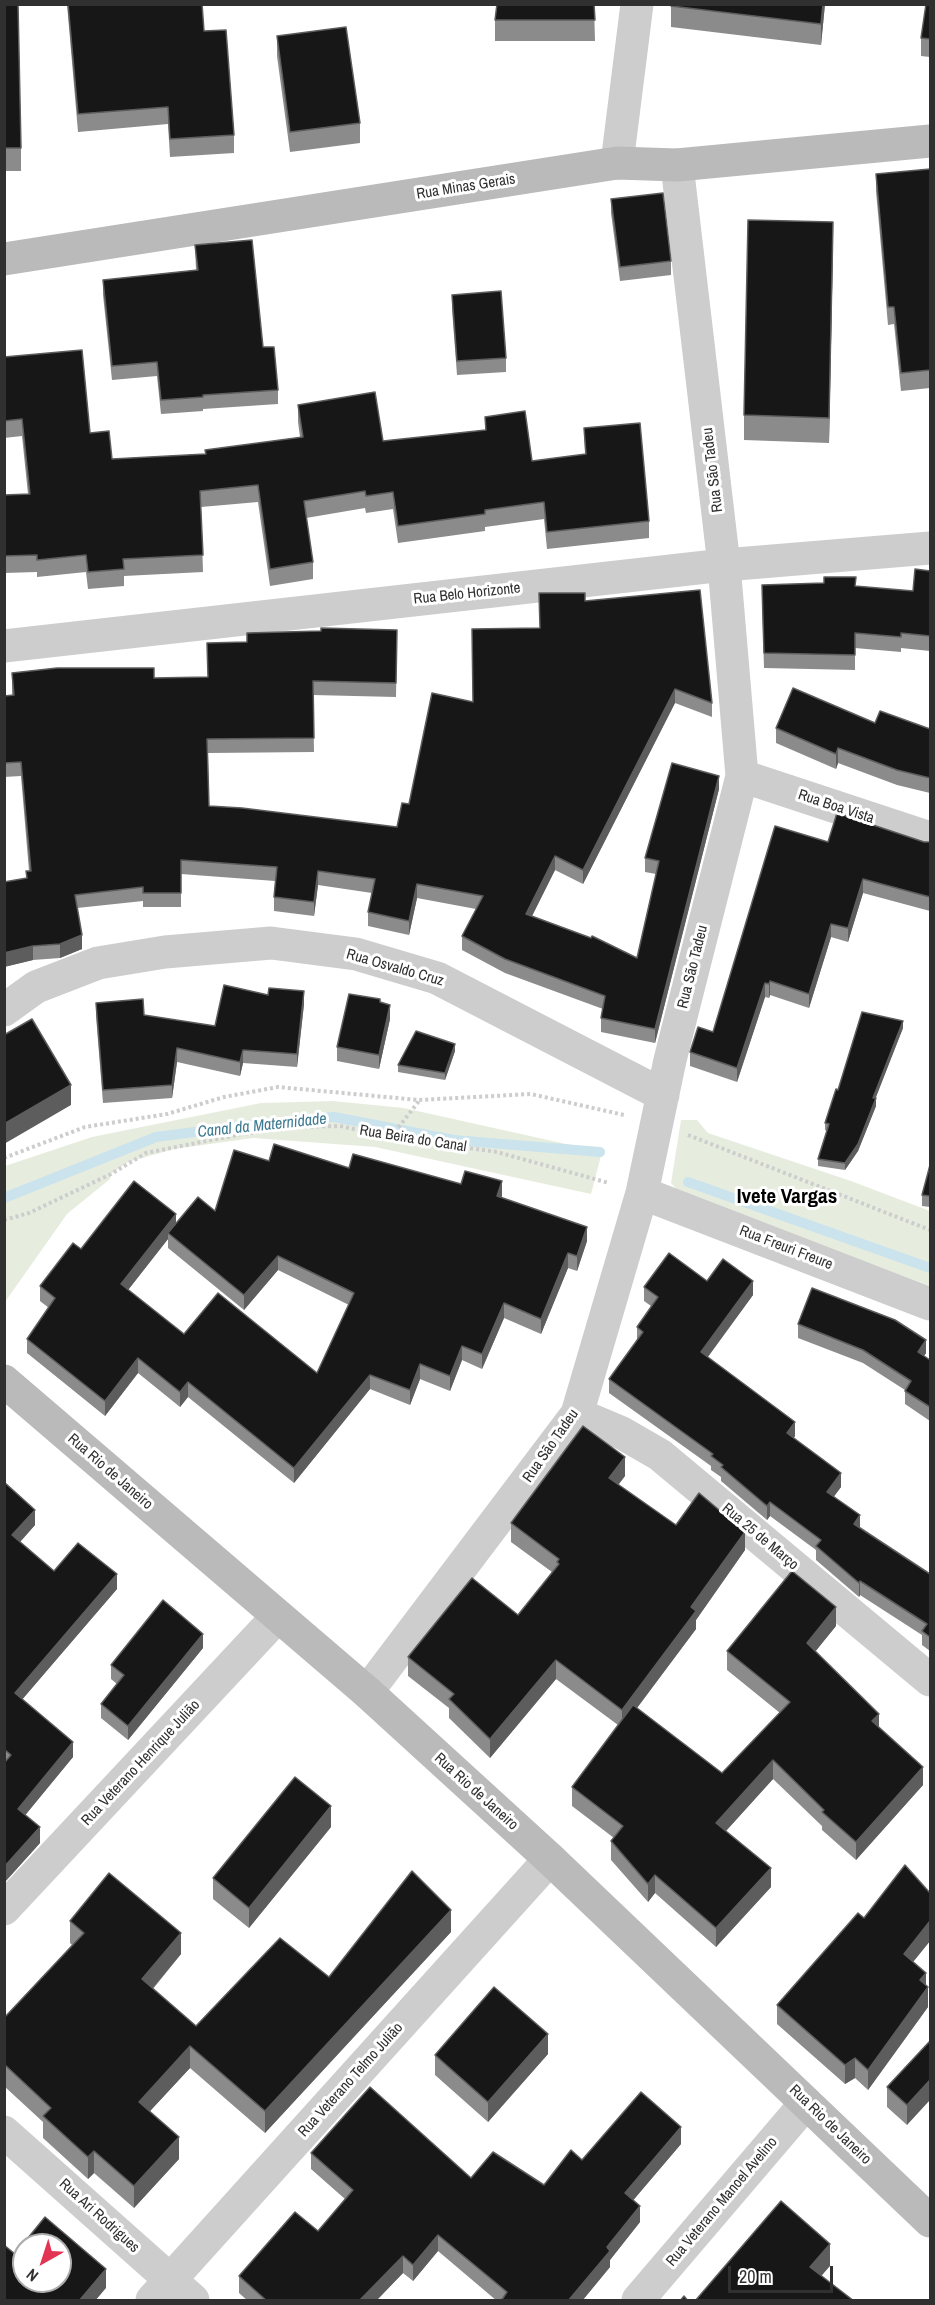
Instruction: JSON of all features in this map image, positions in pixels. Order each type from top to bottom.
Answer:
[{"type":"main road","name":"Rua Minas Gerais","points":[[4,259],[617,163],[677,165],[930,141]]},
{"type":"main road","name":"Rua Rio de Janeiro","points":[[4,1381],[367,1692],[550,1859],[930,2221]]},
{"type":"street","points":[[617,163],[637,4]]},
{"type":"street","name":"Rua São Tadeu","points":[[367,1692],[577,1414],[643,1185],[670,1060],[742,777],[724,565],[677,165]]},
{"type":"street","name":"Rua Belo Horizonte","points":[[4,646],[724,565],[930,548]]},
{"type":"street","name":"Rua Boa Vista","points":[[742,777],[930,838]]},
{"type":"street","name":"Rua Osvaldo Cruz","points":[[4,1010],[36,987],[98,963],[165,952],[271,943],[356,954],[437,978],[658,1116]]},
{"type":"street","name":"Rua Freuri Freure","points":[[643,1185],[930,1304]]},
{"type":"street","name":"Rua 25 de Março","points":[[577,1414],[622,1432],[660,1455],[930,1680]]},
{"type":"street","name":"Rua Veterano Henrique Julião","points":[[4,1909],[277,1617]]},
{"type":"street","name":"Rua Veterano Telmo Julião","points":[[172,2294],[550,1859]]},
{"type":"street","name":"Rua Veterano Manoel Avelino","points":[[638,2301],[806,2103]]},
{"type":"street","name":"Rua Ari Rodrigues","points":[[4,2132],[172,2294]]},
{"type":"path","points":[[4,1158],[85,1128],[167,1114],[224,1097],[278,1088],[419,1100],[531,1094],[658,1116],[930,1230]]},
{"type":"path","points":[[391,1137],[419,1100]]},
{"type":"path","name":"Rua Beira do Canal","points":[[4,1220],[39,1208],[111,1174],[146,1153],[242,1134],[299,1127],[340,1126],[391,1137],[497,1152],[643,1185]]},
{"type":"green space","points":[[333,1101],[404,1108],[602,1152],[591,1194],[375,1147],[253,1138],[174,1149],[128,1162],[111,1174],[110,1179],[67,1214],[5,1302],[5,1166],[92,1137],[261,1103]]},
{"type":"green space","points":[[681,1120],[697,1120],[708,1133],[851,1181],[930,1211],[930,1286],[679,1192],[671,1183]]},
{"type":"building","points":[[4,4],[18,4],[21,148],[4,148]]},
{"type":"building","points":[[68,4],[202,4],[204,31],[226,30],[234,135],[170,139],[168,107],[78,114]]},
{"type":"building","points":[[497,4],[594,4],[595,20],[495,20]]},
{"type":"building","points":[[671,4],[823,4],[821,24],[671,6]]},
{"type":"building","points":[[926,4],[930,4],[930,39],[921,38]]},
{"type":"building","points":[[346,27],[360,123],[290,132],[277,36]]},
{"type":"building","points":[[930,169],[930,370],[901,373],[894,307],[888,307],[876,174]]},
{"type":"building","points":[[663,193],[671,261],[620,267],[611,199]]},
{"type":"building","points":[[748,220],[833,222],[829,418],[744,415]]},
{"type":"building","points":[[252,240],[263,347],[274,347],[278,390],[161,400],[157,362],[112,366],[103,280],[198,270],[195,245]]},
{"type":"building","points":[[501,291],[506,358],[457,361],[452,295]]},
{"type":"building","points":[[82,350],[90,433],[109,431],[112,459],[206,454],[205,450],[303,437],[298,405],[375,392],[383,441],[486,430],[485,417],[525,411],[532,461],[586,454],[584,428],[640,423],[649,521],[547,532],[544,502],[485,510],[485,514],[398,526],[393,492],[366,496],[365,491],[304,501],[313,562],[270,569],[258,485],[200,491],[203,555],[123,559],[124,569],[88,572],[86,555],[37,560],[37,555],[4,556],[4,495],[30,494],[22,419],[4,421],[4,357]]},
{"type":"building","points":[[915,569],[930,571],[930,636],[901,633],[901,637],[855,633],[855,655],[764,653],[762,585],[824,583],[824,577],[856,577],[855,586],[913,591]]},
{"type":"building","points":[[700,590],[712,703],[675,689],[583,870],[555,856],[526,914],[591,938],[592,936],[637,958],[659,861],[645,858],[672,763],[719,776],[655,1029],[601,1018],[605,996],[505,959],[462,936],[483,896],[417,884],[409,921],[368,912],[375,879],[318,871],[314,902],[274,897],[277,867],[181,860],[181,893],[143,893],[143,887],[75,895],[82,935],[60,944],[33,946],[4,953],[4,882],[27,878],[26,871],[31,871],[21,762],[4,763],[4,696],[14,695],[12,673],[57,668],[154,668],[154,678],[208,677],[207,643],[247,642],[247,633],[321,631],[321,628],[397,630],[396,683],[313,681],[314,738],[207,739],[209,806],[397,827],[402,803],[409,804],[432,693],[473,702],[472,629],[540,628],[539,593],[585,593],[585,601]]},
{"type":"building","points":[[793,688],[875,723],[880,711],[930,729],[930,778],[897,770],[838,748],[836,754],[776,728]]},
{"type":"building","points":[[837,813],[930,842],[930,897],[863,879],[848,928],[831,924],[809,994],[770,981],[769,984],[765,983],[737,1068],[690,1052],[698,1027],[713,1032],[775,826],[828,842]]},
{"type":"building","points":[[224,985],[268,995],[269,988],[304,991],[297,1054],[243,1050],[240,1062],[177,1048],[172,1085],[103,1090],[96,1003],[143,999],[144,1015],[215,1026]]},
{"type":"building","points":[[349,994],[380,999],[380,1002],[390,1005],[379,1055],[337,1047]]},
{"type":"building","points":[[862,1012],[903,1021],[858,1144],[845,1163],[818,1159],[829,1124],[825,1123],[836,1089],[838,1090]]},
{"type":"building","points":[[32,1019],[71,1085],[4,1124],[4,1035]]},
{"type":"building","points":[[416,1031],[455,1044],[445,1073],[398,1065]]},
{"type":"building","points":[[274,1144],[349,1168],[353,1154],[461,1184],[465,1171],[502,1181],[497,1196],[587,1227],[577,1256],[568,1253],[541,1319],[504,1303],[482,1354],[462,1346],[450,1376],[420,1364],[410,1390],[370,1375],[294,1468],[188,1382],[180,1392],[138,1358],[105,1401],[27,1339],[55,1298],[40,1286],[73,1243],[81,1249],[134,1181],[176,1214],[121,1284],[184,1334],[218,1293],[317,1373],[354,1293],[278,1256],[244,1295],[168,1233],[198,1197],[215,1211],[234,1150],[269,1161]]},
{"type":"building","points":[[930,1165],[930,1196],[922,1195]]},
{"type":"building","points":[[669,1253],[707,1281],[723,1259],[753,1281],[701,1352],[795,1422],[787,1433],[841,1473],[827,1492],[860,1515],[854,1524],[930,1574],[930,1637],[922,1631],[927,1624],[860,1581],[859,1583],[816,1546],[821,1540],[770,1502],[767,1506],[721,1467],[723,1465],[711,1456],[713,1454],[609,1379],[643,1332],[637,1327],[658,1297],[644,1287]]},
{"type":"building","points":[[812,1288],[895,1320],[926,1340],[918,1352],[930,1360],[930,1407],[905,1391],[911,1381],[863,1350],[798,1324]]},
{"type":"building","points":[[583,1426],[625,1457],[609,1478],[676,1525],[699,1493],[745,1532],[691,1607],[696,1611],[622,1710],[556,1660],[490,1739],[449,1699],[454,1694],[408,1657],[472,1578],[518,1615],[559,1564],[557,1562],[559,1559],[511,1523]]},
{"type":"building","points":[[4,1482],[35,1510],[12,1535],[54,1571],[78,1543],[117,1574],[15,1693],[73,1742],[18,1809],[40,1827],[4,1867],[4,1763],[11,1755],[4,1749]]},
{"type":"building","points":[[792,1571],[836,1607],[807,1643],[879,1714],[872,1721],[923,1767],[856,1842],[822,1812],[824,1810],[773,1760],[716,1823],[771,1868],[716,1928],[655,1875],[648,1884],[611,1841],[623,1826],[572,1787],[633,1705],[722,1773],[790,1702],[727,1651]]},
{"type":"building","points":[[163,1600],[203,1634],[128,1726],[101,1704],[124,1675],[111,1665]]},
{"type":"building","points":[[295,1777],[331,1806],[249,1908],[213,1878]]},
{"type":"building","points":[[905,1865],[930,1893],[930,1921],[904,1954],[926,1973],[920,1980],[928,1987],[868,2070],[855,2058],[845,2065],[777,2005],[858,1913],[864,1918]]},
{"type":"building","points":[[412,1871],[451,1910],[265,2111],[190,2046],[139,2102],[179,2137],[134,2186],[94,2151],[88,2157],[43,2116],[51,2108],[4,2064],[4,2018],[84,1933],[70,1921],[109,1873],[181,1933],[142,1979],[196,2026],[280,1938],[329,1977]]},
{"type":"building","points":[[494,1987],[548,2034],[488,2102],[435,2055]]},
{"type":"building","points":[[930,2041],[930,2080],[907,2105],[887,2087]]},
{"type":"building","points":[[370,2087],[471,2178],[493,2152],[544,2185],[571,2150],[582,2160],[641,2092],[681,2127],[625,2193],[640,2206],[607,2247],[610,2251],[568,2301],[501,2301],[507,2292],[438,2235],[413,2265],[403,2256],[359,2301],[267,2301],[239,2276],[295,2212],[318,2231],[353,2190],[311,2153]]},
{"type":"building","points":[[781,2201],[830,2244],[810,2267],[854,2301],[695,2301]]},
{"type":"building","points":[[45,2217],[64,2233],[32,2233]]},
{"type":"building","points":[[72,2240],[106,2269],[79,2301],[4,2301],[4,2245],[12,2252],[12,2293],[72,2293]]},
{"type":"waterway","name":"Canal da Maternidade","points":[[4,1198],[156,1137],[334,1117],[454,1140],[600,1152]]},
{"type":"waterway","name":"Canal da Maternidade","points":[[688,1182],[930,1268]]},
{"type":"district","name":"Ivete Vargas","points":[[787,1197]]}]
